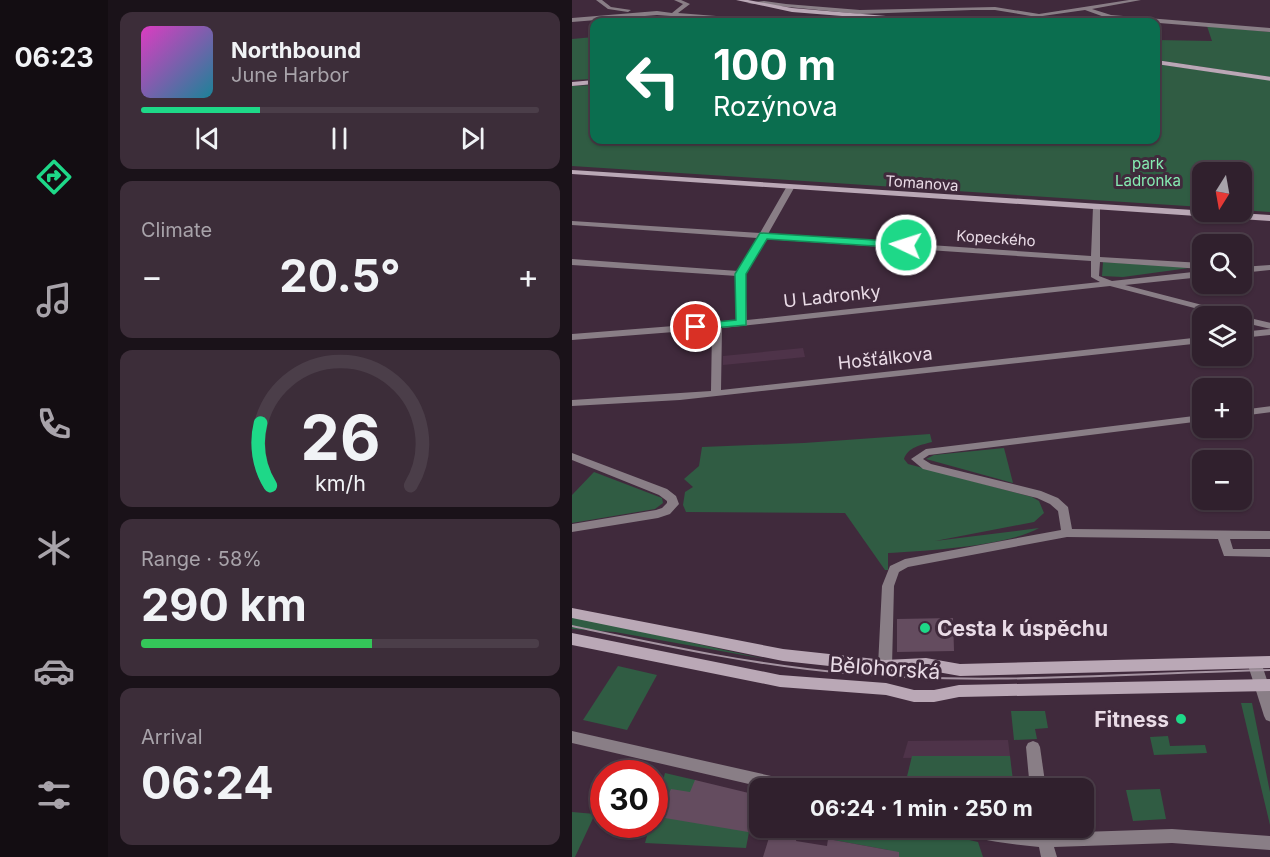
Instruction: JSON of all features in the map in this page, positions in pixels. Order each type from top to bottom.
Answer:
[{"type":"street","points":[[599,0],[610,8],[720,18]]},
{"type":"street","points":[[593,18],[673,14],[687,4],[677,0]]},
{"type":"street","points":[[739,0],[792,10],[887,18]]},
{"type":"street","points":[[1027,18],[1138,0]]},
{"type":"street","points":[[750,3],[765,1],[784,6],[862,12],[935,7],[991,8],[1039,16]]},
{"type":"street","points":[[593,18],[610,8]]},
{"type":"street","points":[[1084,8],[1110,17],[1122,18]]},
{"type":"street","points":[[572,20],[590,18]]},
{"type":"street","points":[[1160,21],[1271,30]]},
{"type":"street","points":[[1160,63],[1271,79]]},
{"type":"street","points":[[572,84],[590,82]]},
{"type":"street","name":"Tomanova","points":[[572,172],[1271,218]]},
{"type":"street","points":[[742,323],[741,274],[790,188]]},
{"type":"street","points":[[1097,207],[1095,277],[1111,284],[1196,306]]},
{"type":"street","name":"Kopeckého","points":[[572,223],[1192,265]]},
{"type":"street","points":[[572,262],[741,274]]},
{"type":"street","points":[[1252,268],[1271,267]]},
{"type":"street","name":"U Ladronky","points":[[572,337],[717,326],[1192,275]]},
{"type":"street","points":[[1252,321],[1271,327]]},
{"type":"street","points":[[716,393],[717,326]]},
{"type":"street","points":[[1252,334],[1271,332]]},
{"type":"street","name":"Hošťálkova","points":[[572,403],[716,393],[1192,341]]},
{"type":"street","points":[[1252,412],[1271,409]]},
{"type":"street","points":[[1067,533],[1064,510],[1054,501],[1041,495],[927,467],[916,459],[926,452],[1192,419]]},
{"type":"street","points":[[572,456],[664,492],[672,499],[673,504],[666,511],[572,528]]},
{"type":"street","points":[[885,666],[888,586],[890,576],[900,565],[1067,533],[1271,536]]},
{"type":"street","points":[[1223,535],[1228,553],[1271,553]]},
{"type":"street","name":"Bělohorská","points":[[572,613],[743,649],[885,666],[926,664],[960,670],[1271,662]]},
{"type":"street","name":"Bělohorská","points":[[572,639],[769,679],[886,689],[914,696],[959,692],[1266,685]]},
{"type":"street","points":[[1254,662],[1266,685],[1271,716]]},
{"type":"street","points":[[572,737],[750,778]]},
{"type":"street","points":[[1033,747],[1037,778]]},
{"type":"street","points":[[1094,835],[1172,836],[1271,843]]},
{"type":"street","points":[[1044,838],[1049,857]]},
{"type":"shaded area","points":[[803,348],[805,357],[723,365],[723,356]]},
{"type":"shaded area","points":[[1008,740],[1010,756],[903,758],[908,741]]},
{"type":"green space","points":[[1207,26],[1270,32],[1270,77],[1160,61],[1160,40],[1212,41]]},
{"type":"green space","points":[[590,37],[590,79],[572,80],[572,39]]},
{"type":"green space","name":"park Ladronka","points":[[1160,65],[1270,80],[1270,212],[1252,211],[1252,162],[1192,162],[1192,206],[572,166],[572,86],[590,85],[590,144],[1160,144]]},
{"type":"green space","points":[[1103,262],[1189,268],[1123,277],[1102,276]]},
{"type":"green space","points":[[930,434],[932,442],[915,447],[906,455],[904,459],[908,464],[1032,497],[1039,501],[1044,513],[1034,522],[935,541],[1039,528],[1008,539],[988,543],[888,553],[888,570],[885,570],[845,513],[686,512],[683,505],[685,492],[693,487],[684,479],[699,466],[702,447],[804,443]]},
{"type":"green space","points":[[1004,448],[1013,483],[926,459],[934,455]]},
{"type":"green space","points":[[594,472],[662,498],[663,503],[655,509],[572,523],[572,495]]},
{"type":"green space","points":[[572,616],[765,659],[615,632],[572,629]]},
{"type":"green space","points":[[618,666],[657,675],[627,730],[583,720]]},
{"type":"green space","points":[[1241,703],[1252,703],[1270,792],[1270,825]]},
{"type":"green space","points":[[1011,711],[1045,711],[1048,728],[1035,729],[1037,739],[1014,740]]},
{"type":"green space","points":[[1168,736],[1170,746],[1205,745],[1207,753],[1154,755],[1150,737]]},
{"type":"green space","points":[[912,756],[1010,756],[1013,778],[907,778]]},
{"type":"green space","points":[[668,774],[695,780],[749,832],[746,848],[645,843],[646,838],[668,838]]},
{"type":"green space","points":[[1160,789],[1166,819],[1133,821],[1126,790]]},
{"type":"green space","points":[[572,812],[590,814],[590,825],[575,857],[572,857]]},
{"type":"green space","points":[[961,838],[978,842],[983,857],[888,857],[888,850],[828,839]]},
{"type":"building","name":"Cesta k úspěchu","points":[[953,618],[954,651],[897,652],[897,619]]},
{"type":"building","points":[[695,780],[749,793],[749,832],[668,819],[668,796],[671,789],[690,792]]},
{"type":"building","points":[[769,838],[797,838],[796,841],[827,846],[828,839],[899,852],[899,857],[763,857]]},
{"type":"tram line","points":[[572,626],[742,660],[898,677],[1005,679],[1271,670]]},
{"type":"place","name":"Cesta k úspěchu","points":[[925,628]]},
{"type":"place","name":"Fitness","points":[[1181,719]]},
{"type":"route","points":[[696,327],[742,323],[741,274],[763,236],[906,245]]}]
